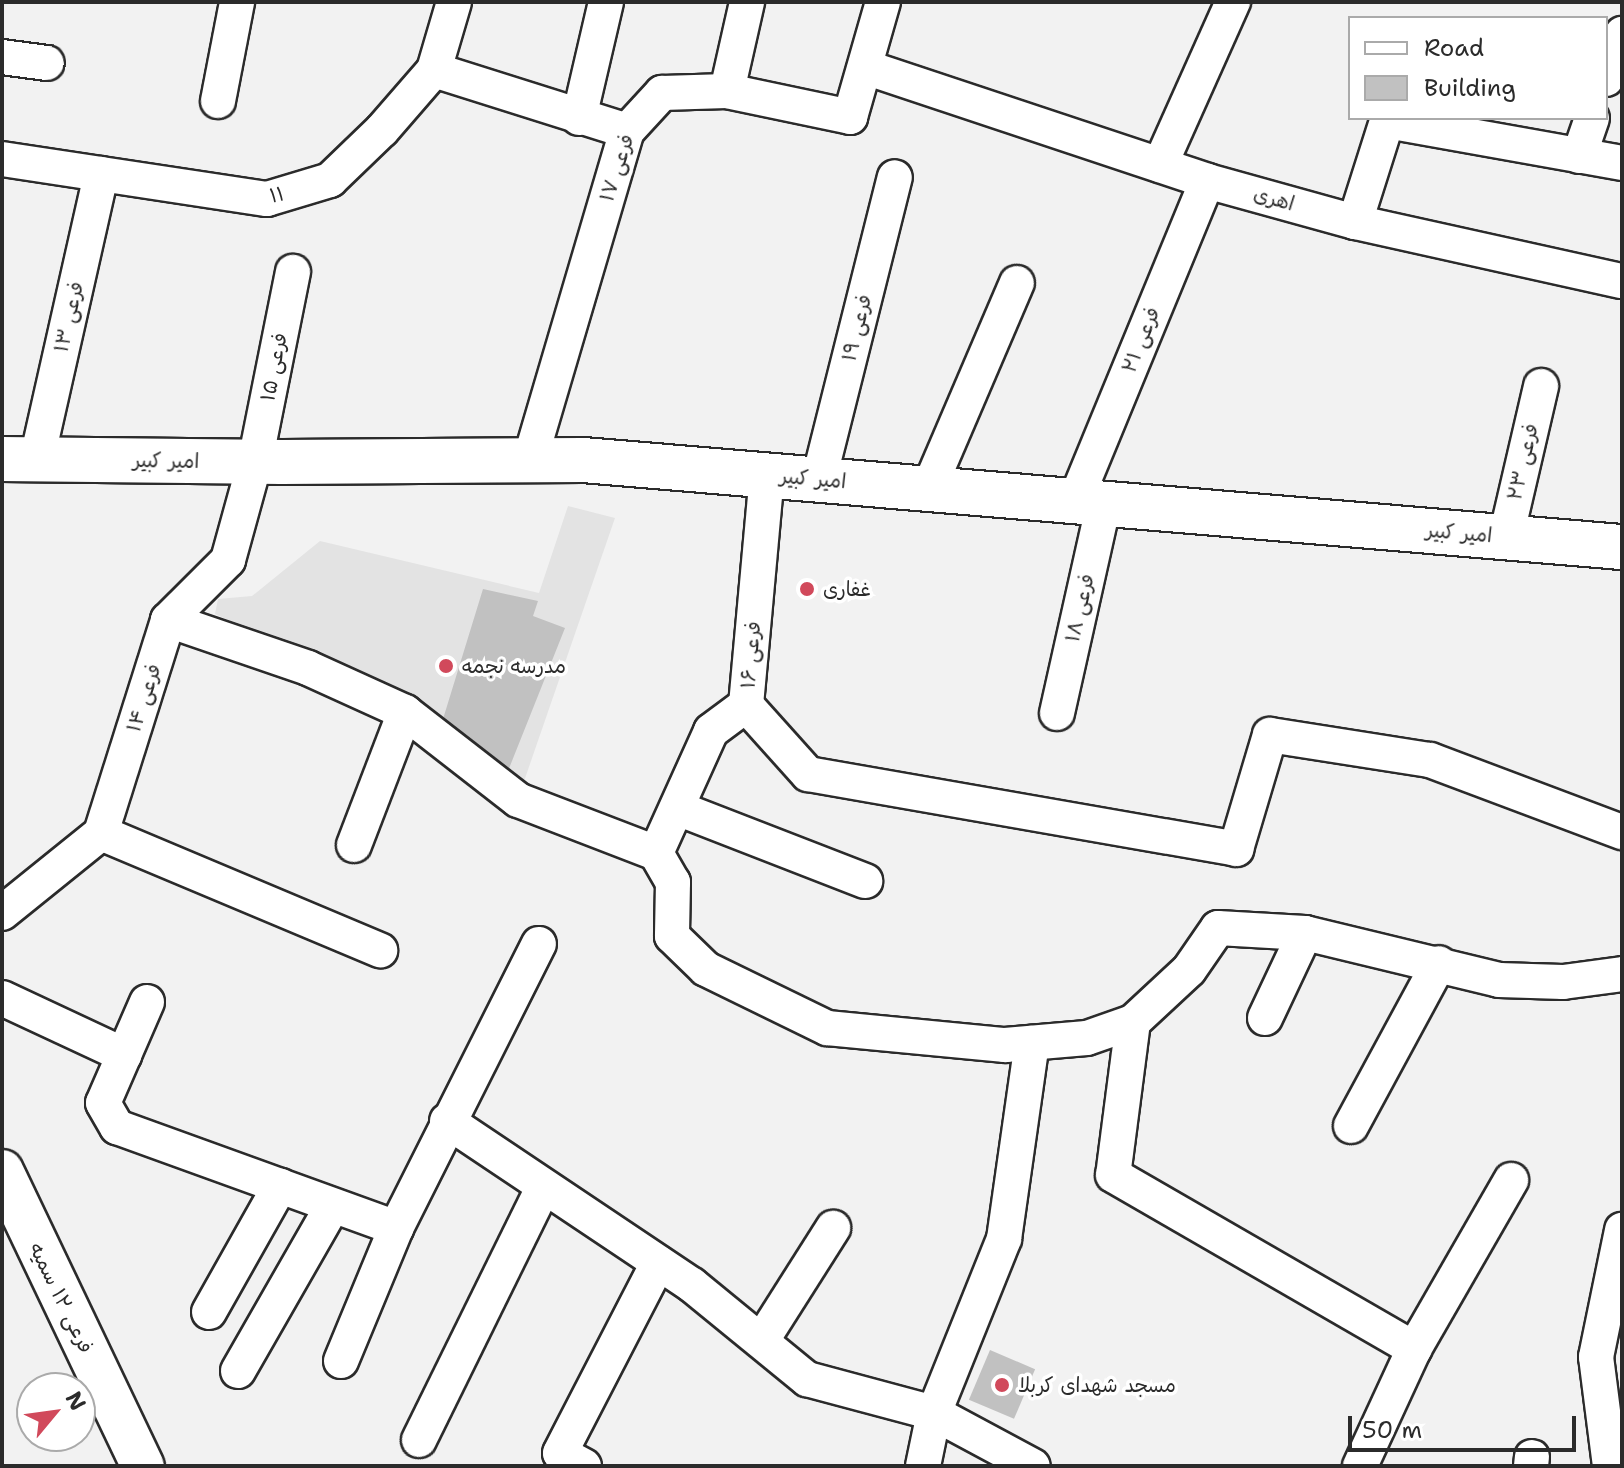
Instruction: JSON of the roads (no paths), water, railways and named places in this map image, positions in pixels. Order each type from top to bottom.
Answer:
[{"type":"main road","name":"امیر کبیر","points":[[20,459],[255,462],[583,460],[1622,547]]},
{"type":"street","points":[[218,101],[237,2]]},
{"type":"street","name":"۱۱","points":[[2,159],[267,199],[330,180],[382,130],[434,70],[454,2]]},
{"type":"street","points":[[579,118],[606,2]]},
{"type":"street","points":[[727,91],[747,2]]},
{"type":"street","name":"فرعی ۱۷","points":[[530,460],[627,131],[662,93],[727,91],[850,117],[883,2]]},
{"type":"street","points":[[1160,165],[1233,2]]},
{"type":"street","points":[[1608,73],[1622,34]]},
{"type":"street","points":[[2,57],[47,63]]},
{"type":"street","name":"اهری","points":[[865,67],[1207,181],[1355,222],[1622,281]]},
{"type":"street","points":[[434,70],[627,131]]},
{"type":"street","points":[[1579,156],[1591,120]]},
{"type":"street","points":[[1355,222],[1387,121],[1622,163]]},
{"type":"street","name":"فرعی ۱۳","points":[[20,459],[101,174]]},
{"type":"street","name":"فرعی ۱۹","points":[[819,479],[895,177]]},
{"type":"street","name":"فرعی ۲۱","points":[[1090,501],[1207,181]]},
{"type":"street","name":"فرعی ۱۵","points":[[255,462],[293,272]]},
{"type":"street","points":[[929,488],[1017,283]]},
{"type":"street","name":"فرعی ۲۳","points":[[1506,537],[1541,386]]},
{"type":"street","name":"فرعی ۱۴","points":[[101,833],[168,620],[228,560],[255,462]]},
{"type":"street","name":"فرعی ۱۶","points":[[656,853],[711,731],[746,705],[767,475]]},
{"type":"street","name":"فرعی ۱۸","points":[[1057,713],[1090,501]]},
{"type":"street","points":[[168,620],[308,668],[405,712],[518,800],[656,853],[673,882],[672,936],[706,969],[827,1028],[1005,1045],[1087,1038],[1133,1022],[1189,970],[1218,928],[1305,933],[1499,980],[1563,982],[1622,974]]},
{"type":"street","points":[[746,705],[808,774],[1236,849],[1270,735],[1430,760],[1622,832]]},
{"type":"street","points":[[354,845],[405,712]]},
{"type":"street","points":[[677,808],[865,881]]},
{"type":"street","points":[[2,913],[101,833],[380,950]]},
{"type":"street","points":[[1265,1018],[1305,933]]},
{"type":"street","points":[[341,1361],[396,1228],[447,1121],[539,944]]},
{"type":"street","points":[[1351,1126],[1439,963]]},
{"type":"street","points":[[2,998],[124,1055]]},
{"type":"street","points":[[147,1002],[103,1103],[117,1127],[396,1228]]},
{"type":"street","points":[[1133,1022],[1113,1175],[1414,1349]]},
{"type":"street","points":[[923,1466],[934,1413],[1004,1239],[1032,1043]]},
{"type":"street","points":[[447,1121],[692,1285],[807,1379],[934,1413],[1033,1466]]},
{"type":"street","name":"فرعی ۱۲ سمیه","points":[[2,1171],[143,1466]]},
{"type":"street","points":[[1360,1466],[1414,1349],[1511,1180]]},
{"type":"street","points":[[209,1312],[280,1186]]},
{"type":"street","points":[[419,1440],[543,1188]]},
{"type":"street","points":[[238,1371],[332,1207]]},
{"type":"street","points":[[762,1340],[833,1228]]},
{"type":"street","points":[[1610,1466],[1609,1358],[1622,1230]]},
{"type":"street","points":[[584,1466],[560,1453],[658,1263]]},
{"type":"place","name":"غفاری","points":[[807,589]]},
{"type":"place","name":"مدرسه نجمه","points":[[446,666]]},
{"type":"place","name":"مسجد شهدای کربلا","points":[[1002,1385]]}]
